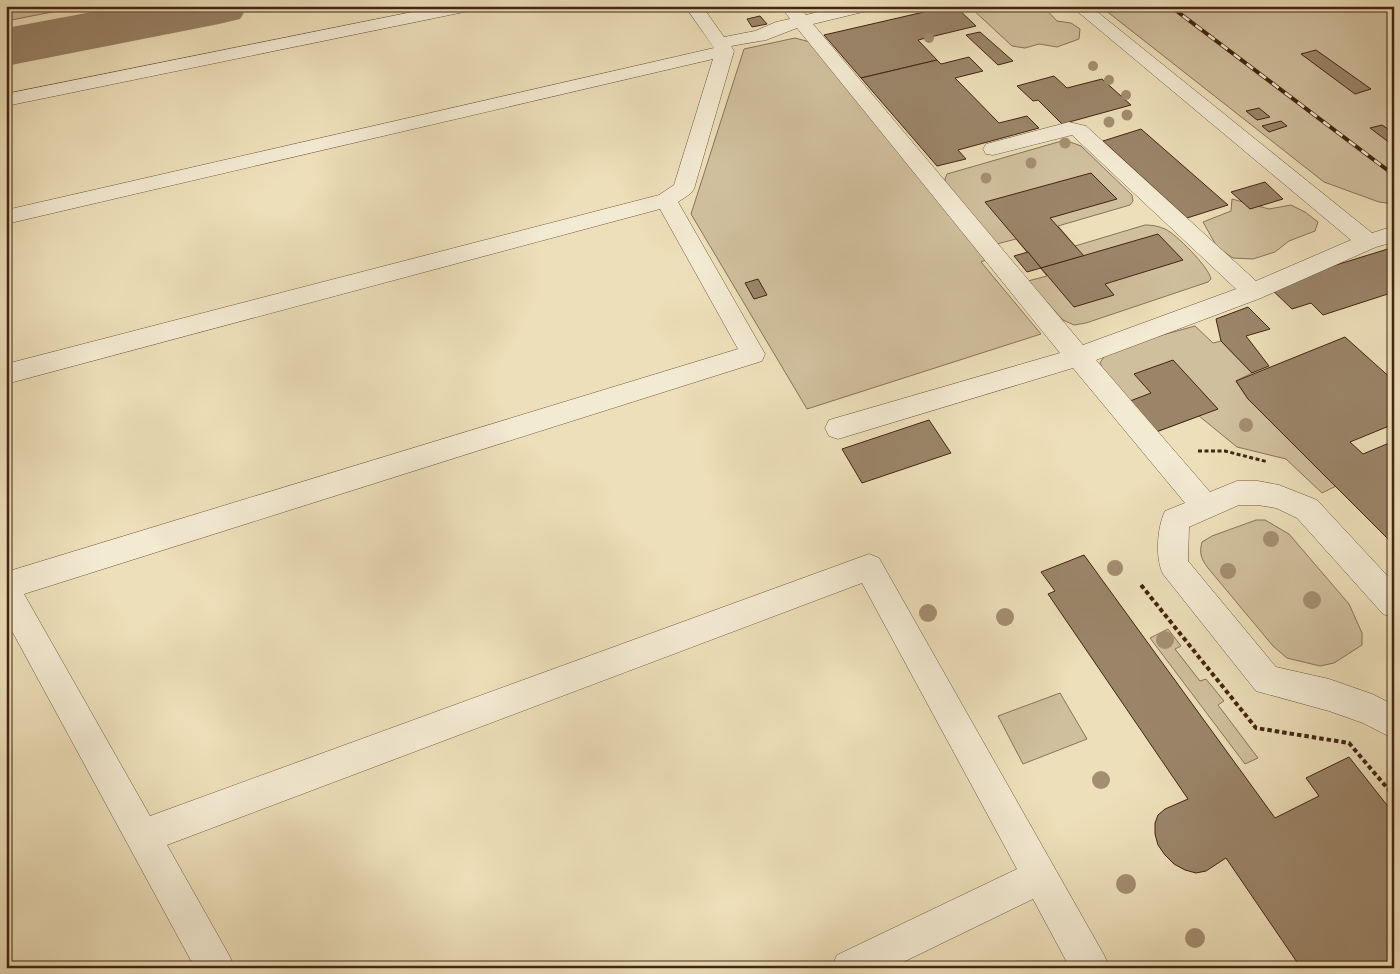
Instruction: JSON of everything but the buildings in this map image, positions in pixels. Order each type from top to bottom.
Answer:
[{"type":"lane","points":[[6,100],[469,6]]},
{"type":"lane","points":[[693,6],[722,47]]},
{"type":"lane","points":[[6,217],[722,47],[760,36],[782,26],[795,14],[865,6]]},
{"type":"lane","points":[[1079,6],[1368,242]]},
{"type":"lane","points":[[795,14],[1078,357],[1205,506]]},
{"type":"lane","points":[[6,374],[666,200],[683,189],[722,47]]},
{"type":"lane","points":[[992,149],[1069,128],[1079,130],[1253,292]]},
{"type":"lane","points":[[6,586],[753,354],[666,200]]},
{"type":"lane","points":[[838,428],[1078,357],[1253,292],[1368,242],[1394,234]]},
{"type":"lane","points":[[1394,604],[1307,509],[1279,497],[1258,493],[1237,493],[1175,520],[1173,565],[1267,680],[1329,695],[1372,710],[1394,723]]},
{"type":"lane","points":[[143,836],[869,567],[1091,968]]},
{"type":"lane","points":[[6,591],[216,968]]},
{"type":"lane","points":[[850,968],[1040,877]]},
{"type":"shaded area","points":[[6,6],[83,6],[6,21]]},
{"type":"shaded area","points":[[969,6],[1043,6],[1057,21],[1071,23],[1080,29],[1079,39],[1057,47],[1039,44],[1025,48],[1012,46]]},
{"type":"shaded area","points":[[1100,6],[1394,6],[1394,204],[1379,202],[1324,182]]},
{"type":"shaded area","points":[[795,38],[810,42],[988,259],[981,262],[1041,334],[807,409],[691,214],[744,49]]},
{"type":"shaded area","points":[[1065,140],[1081,146],[1132,195],[1133,201],[1130,205],[1058,226],[1075,246],[1145,225],[1153,225],[1170,232],[1184,244],[1205,267],[1211,279],[1208,282],[1086,323],[1074,325],[1063,320],[1028,281],[1047,276],[1016,239],[997,244],[946,184],[945,179],[947,174]]},
{"type":"shaded area","points":[[1232,199],[1269,209],[1291,205],[1305,212],[1318,222],[1315,231],[1289,241],[1275,252],[1253,259],[1233,258],[1217,247],[1203,222],[1231,211]]},
{"type":"shaded area","points":[[1195,326],[1213,343],[1221,341],[1252,373],[1236,381],[1248,399],[1336,486],[1322,493],[1286,459],[1237,447],[1199,416],[1156,432],[1106,376],[1100,363],[1108,350]]},
{"type":"shaded area","points":[[1256,520],[1265,520],[1289,534],[1349,604],[1362,633],[1362,645],[1334,663],[1320,666],[1287,658],[1273,646],[1208,568],[1202,559],[1201,553],[1202,542],[1212,536]]},
{"type":"shaded area","points":[[1168,629],[1181,646],[1175,649],[1200,681],[1206,679],[1224,701],[1218,705],[1258,758],[1245,764],[1150,638]]},
{"type":"shaded area","points":[[1060,693],[1087,739],[1023,764],[998,716]]},
{"type":"taxiway","points":[[6,47],[219,6]]},
{"type":"railway","points":[[1170,6],[1394,175]]}]
